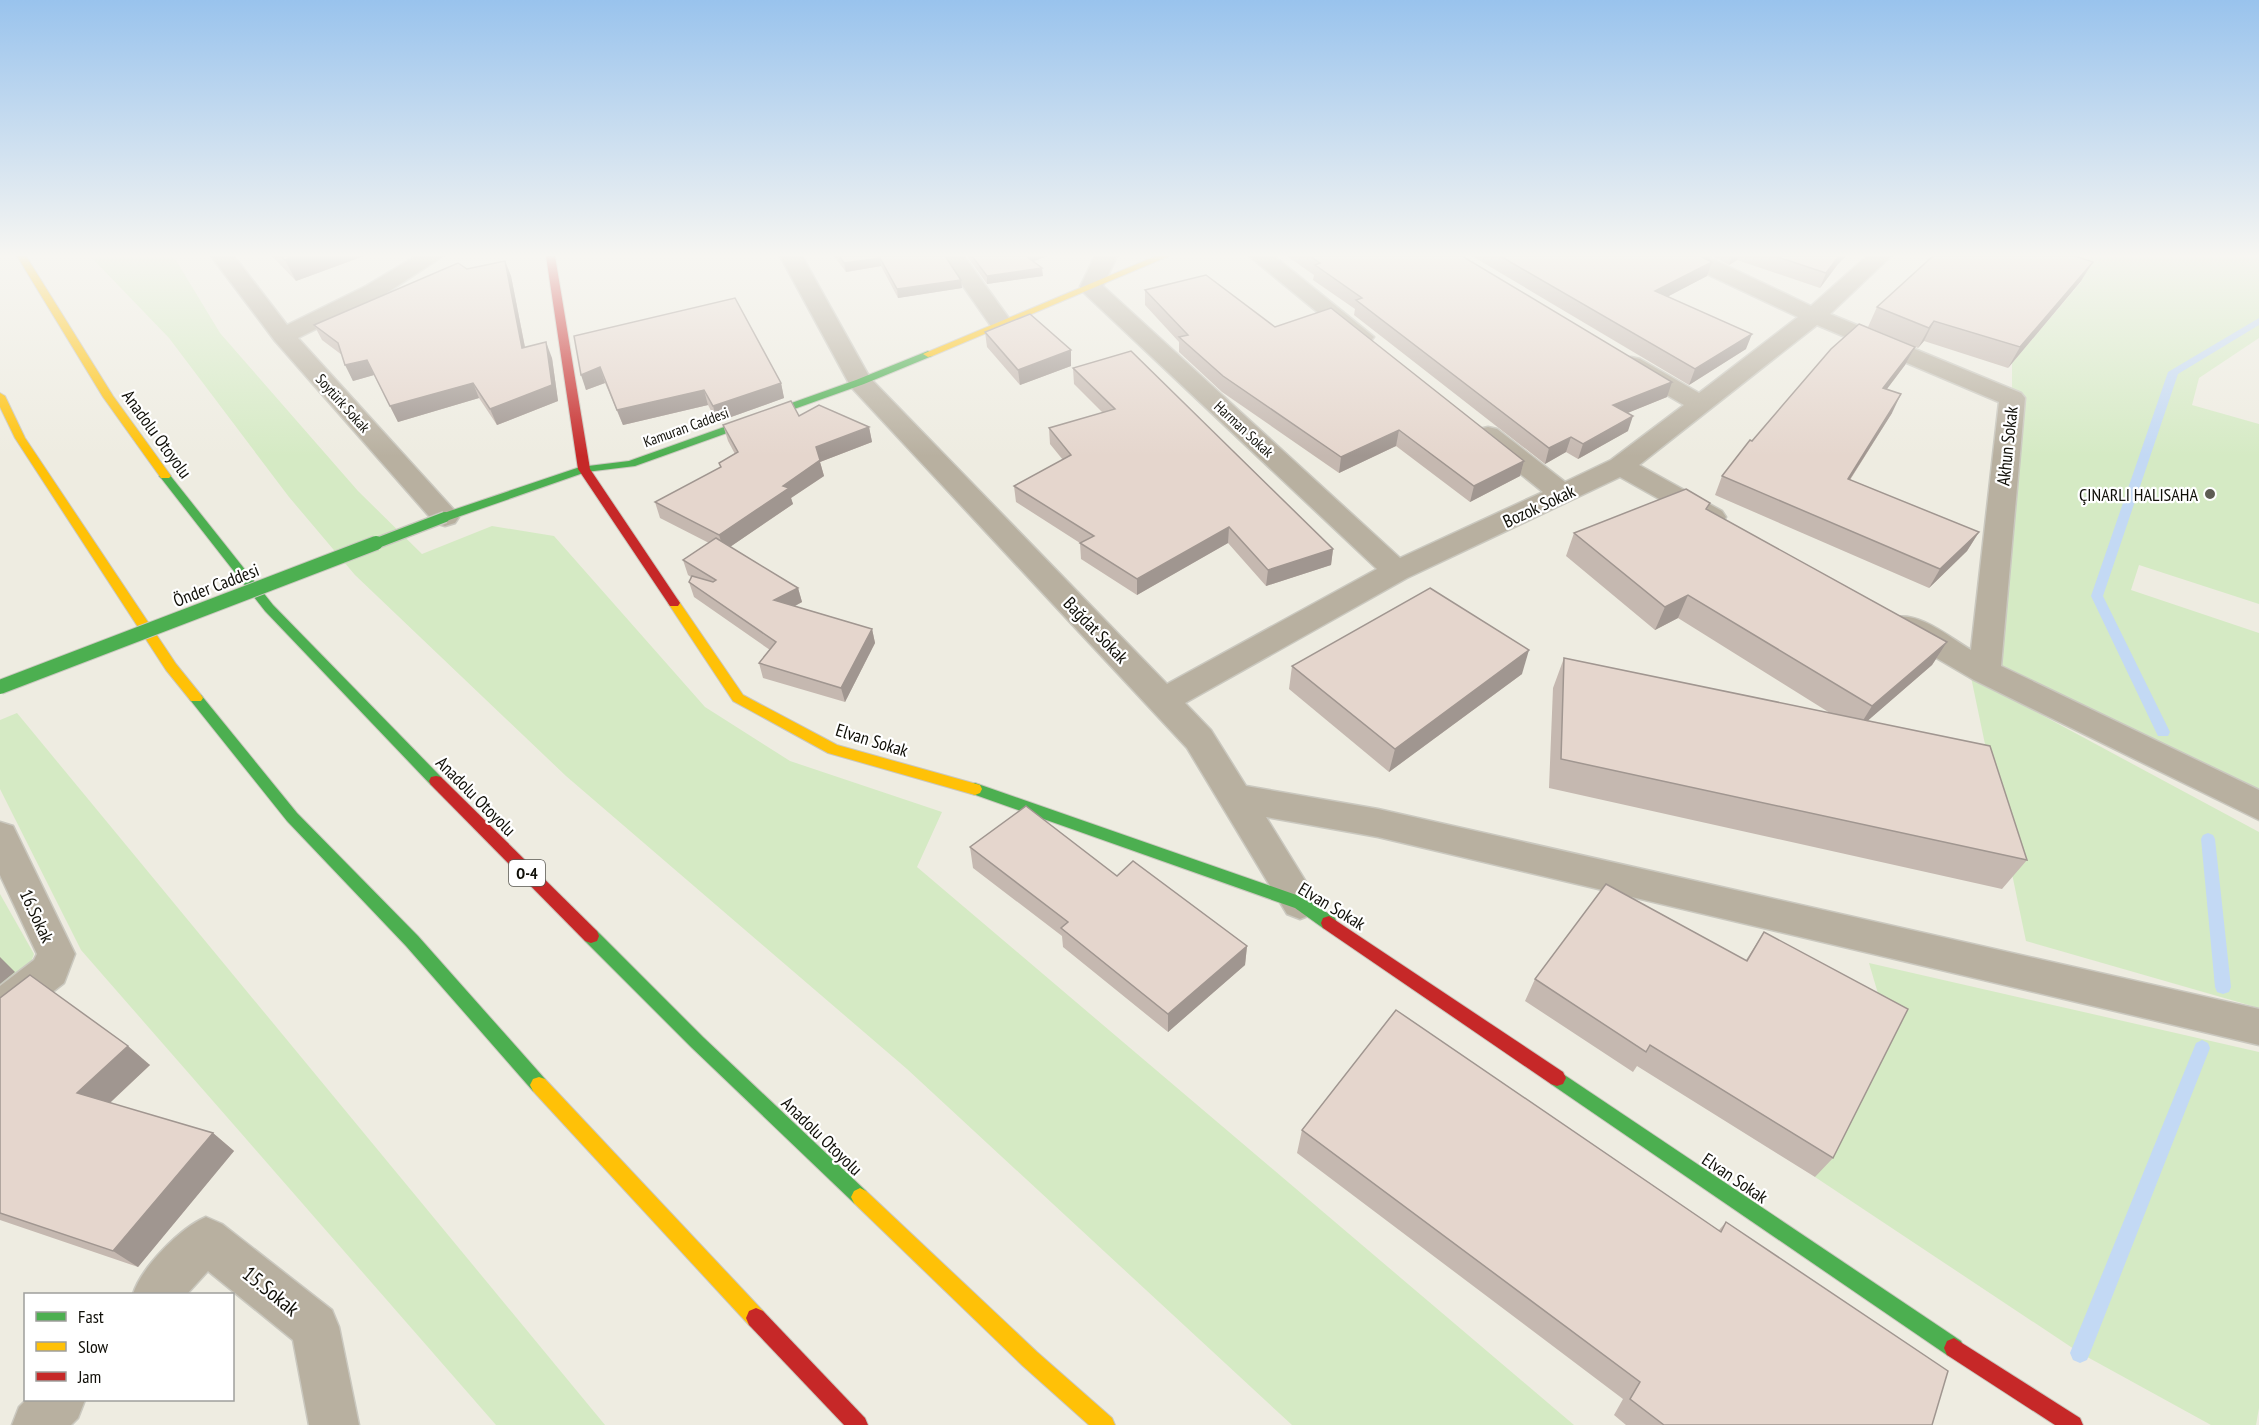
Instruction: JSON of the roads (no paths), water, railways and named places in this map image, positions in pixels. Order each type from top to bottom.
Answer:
[{"type":"main road","name":"Anadolu Otoyolu","points":[[62,322],[108,397],[181,499],[269,608],[379,725],[697,1042],[1030,1359],[1106,1425]]},
{"type":"main road","points":[[561,322],[584,469]]},
{"type":"main road","name":"Kamuran Caddesi","points":[[445,517],[584,469],[631,464],[860,382],[1005,322]]},
{"type":"main road","points":[[0,396],[20,438],[171,667],[292,817],[412,941],[563,1113],[858,1425]]},
{"type":"main road","name":"Elvan Sokak","points":[[584,469],[738,698],[833,749],[1000,796],[1300,903],[2010,1386],[2073,1425]]},
{"type":"main road","name":"Önder Caddesi","points":[[0,687],[445,517]]},
{"type":"street","name":"Soytürk Sokak","points":[[273,322],[445,517]]},
{"type":"street","points":[[283,336],[310,322]]},
{"type":"street","name":"Bağdat Sokak","points":[[827,322],[860,382],[1199,739],[1300,903]]},
{"type":"street","name":"Harman Sokak","points":[[1129,322],[1397,571]]},
{"type":"street","points":[[1345,322],[1380,350]]},
{"type":"street","name":"Bozok Sokak","points":[[1163,701],[1397,571],[1564,495],[1621,466],[1806,322]]},
{"type":"street","name":"Akhun Sokak","points":[[1830,322],[2012,398],[1985,672]]},
{"type":"street","points":[[1611,352],[1702,405]]},
{"type":"street","points":[[1472,423],[1564,495]]},
{"type":"street","points":[[1621,466],[1735,531]]},
{"type":"street","points":[[1881,613],[1985,672],[2259,806]]},
{"type":"street","points":[[1235,798],[1378,823],[2259,1027]]},
{"type":"street","name":"16.Sokak","points":[[0,836],[56,954],[50,971],[0,1009]]},
{"type":"street","name":"15.Sokak","points":[[157,1293],[206,1240],[315,1327],[334,1425]]},
{"type":"street","points":[[37,1425],[59,1401]]},
{"type":"waterway","points":[[2163,732],[2097,596],[2173,372],[2256,322]]},
{"type":"waterway","points":[[2208,839],[2223,987]]},
{"type":"waterway","points":[[2080,1353],[2202,1048]]},
{"type":"place","name":"ÇINARLI HALISAHA","points":[[2210,494]]}]
